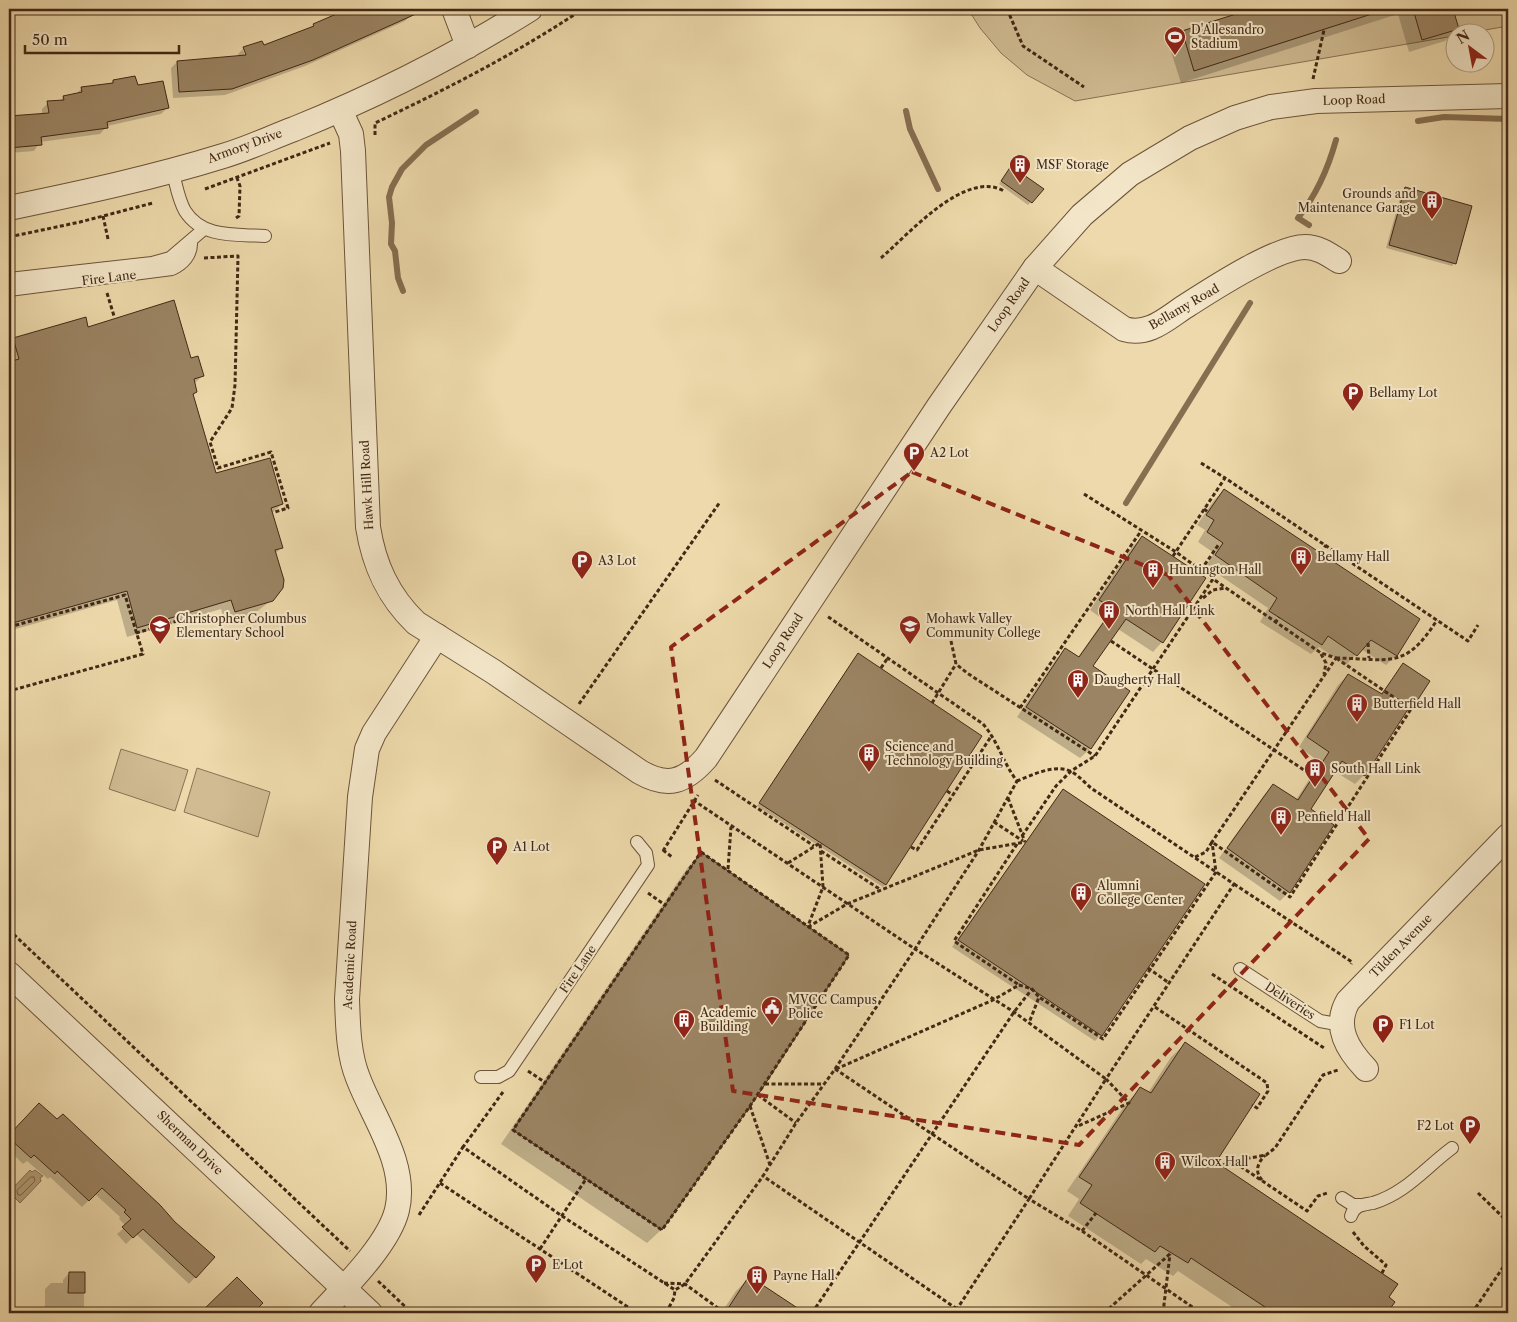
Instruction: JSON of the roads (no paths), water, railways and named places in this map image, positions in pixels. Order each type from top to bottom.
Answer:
[{"type":"street","points":[[454,9],[468,46]]},
{"type":"street","name":"Armory Drive","points":[[9,208],[115,186],[224,156],[340,110],[468,46],[530,9]]},
{"type":"street","name":"Loop Road","points":[[693,784],[700,766],[718,742],[939,406],[1035,268],[1082,215],[1130,174],[1190,138],[1235,118],[1271,108],[1316,101],[1508,96]]},
{"type":"street","name":"Hawk Hill Road","points":[[340,110],[351,134],[353,151],[368,527],[376,564],[394,599],[416,623],[502,677],[650,778],[693,784]]},
{"type":"street","name":"Bellamy Road","points":[[1035,268],[1124,329],[1138,332],[1158,324],[1217,287],[1289,249],[1304,246],[1320,249],[1339,261]]},
{"type":"street","name":"Academic Road","points":[[321,1313],[364,1266],[392,1222],[399,1199],[398,1178],[394,1161],[358,1077],[348,1030],[347,999],[364,766],[367,749],[374,733],[437,636]]},
{"type":"street","name":"Tilden Avenue","points":[[1342,1020],[1345,1007],[1352,996],[1508,836]]},
{"type":"street","name":"Sherman Drive","points":[[9,974],[370,1313]]},
{"type":"street","points":[[1342,1020],[1345,1041],[1366,1069]]},
{"type":"lane","points":[[172,170],[184,210],[204,229],[218,234],[265,236]]},
{"type":"lane","points":[[9,279],[152,263],[170,258],[204,229]]},
{"type":"lane","name":"Fire Lane","points":[[9,290],[172,269],[180,266],[188,256],[191,241]]},
{"type":"lane","name":"Fire Lane","points":[[481,1077],[498,1077],[509,1070],[648,865],[646,853],[637,842]]},
{"type":"lane","name":"Deliveries","points":[[1240,969],[1320,1021],[1331,1023],[1342,1020]]},
{"type":"lane","points":[[1337,1196],[1353,1205],[1385,1199],[1408,1187],[1452,1148]]},
{"type":"lane","points":[[1351,1216],[1353,1210],[1360,1205]]},
{"type":"water","points":[[30,1170],[32,1172],[35,1170],[43,1176],[40,1178],[41,1181],[20,1203],[9,1192]]},
{"type":"waterway","points":[[906,111],[910,129],[938,189]]},
{"type":"waterway","points":[[403,291],[398,278],[395,251],[391,244],[392,223],[389,197],[392,187],[402,169],[426,145],[476,112]]},
{"type":"waterway","points":[[1418,121],[1444,117],[1508,119]]},
{"type":"waterway","points":[[1309,225],[1298,218],[1311,200],[1321,181],[1336,140]]},
{"type":"waterway","points":[[1126,503],[1250,303]]},
{"type":"place","name":"D'Allesandro Stadium","points":[[1175,56]]},
{"type":"place","name":"MSF Storage","points":[[1020,184]]},
{"type":"place","name":"Grounds and Maintenance Garage","points":[[1432,220]]},
{"type":"place","name":"Bellamy Lot","points":[[1353,412]]},
{"type":"place","name":"A2 Lot","points":[[914,472]]},
{"type":"place","name":"Bellamy Hall","points":[[1301,576]]},
{"type":"place","name":"A3 Lot","points":[[582,580]]},
{"type":"place","name":"Huntington Hall","points":[[1153,589]]},
{"type":"place","name":"North Hall Link","points":[[1109,630]]},
{"type":"place","name":"Christopher Columbus Elementary School","points":[[160,645]]},
{"type":"place","name":"Mohawk Valley Community College","points":[[910,645]]},
{"type":"place","name":"Daugherty Hall","points":[[1078,699]]},
{"type":"place","name":"Butterfield Hall","points":[[1357,723]]},
{"type":"place","name":"Science and Technology Building","points":[[869,773]]},
{"type":"place","name":"South Hall Link","points":[[1315,788]]},
{"type":"place","name":"Penfield Hall","points":[[1281,836]]},
{"type":"place","name":"A1 Lot","points":[[497,866]]},
{"type":"place","name":"Alumni College Center","points":[[1081,912]]},
{"type":"place","name":"MVCC Campus Police","points":[[772,1026]]},
{"type":"place","name":"Academic Building","points":[[684,1039]]},
{"type":"place","name":"F1 Lot","points":[[1383,1044]]},
{"type":"place","name":"F2 Lot","points":[[1470,1145]]},
{"type":"place","name":"Wilcox Hall","points":[[1165,1181]]},
{"type":"place","name":"E Lot","points":[[536,1284]]},
{"type":"place","name":"Payne Hall","points":[[757,1295]]}]
